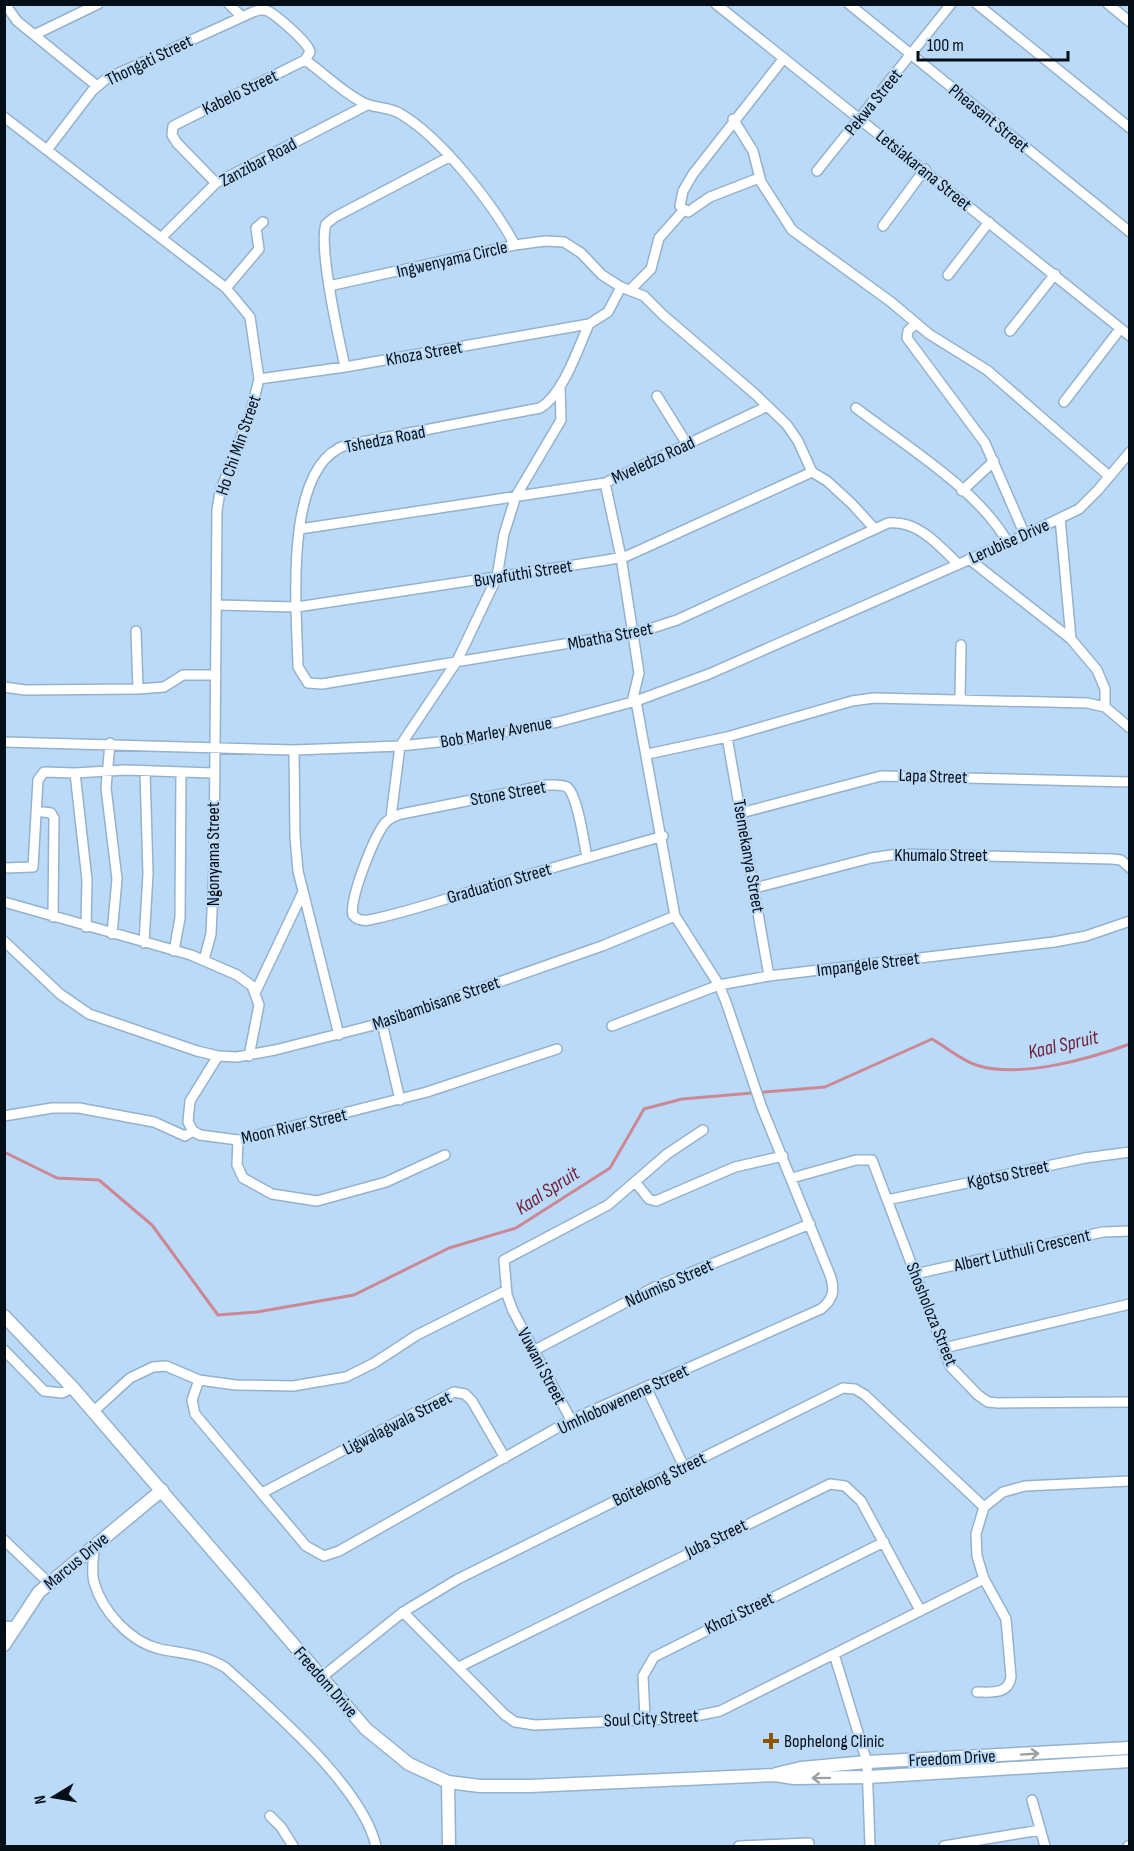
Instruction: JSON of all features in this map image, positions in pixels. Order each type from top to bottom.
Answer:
[{"type":"street","points":[[5,4],[10,14],[97,86]]},
{"type":"street","points":[[36,34],[98,4]]},
{"type":"street","points":[[229,4],[241,16]]},
{"type":"street","name":"Letsiakarana Street","points":[[716,4],[925,169],[1130,336]]},
{"type":"street","name":"Pheasant Street","points":[[849,4],[1130,232]]},
{"type":"street","name":"Pekwa Street","points":[[817,171],[951,4]]},
{"type":"street","points":[[976,4],[1130,128]]},
{"type":"street","points":[[1108,4],[1130,22]]},
{"type":"street","name":"Thongati Street","points":[[47,150],[97,86],[117,73],[241,16],[259,10],[271,13],[308,45],[310,52],[305,60]]},
{"type":"street","points":[[683,211],[680,204],[687,183],[733,119],[784,58]]},
{"type":"street","points":[[305,60],[367,105]]},
{"type":"street","name":"Kabelo Street","points":[[216,183],[177,143],[172,135],[173,126],[305,60]]},
{"type":"street","name":"Ingwenyama Circle","points":[[329,286],[515,245],[499,217],[449,157],[397,112],[367,105]]},
{"type":"street","name":"Zanzibar Road","points":[[162,237],[216,183],[367,105]]},
{"type":"street","name":"Ho Chi Min Street","points":[[4,117],[226,288],[250,317],[259,379],[251,411],[220,492],[216,532],[215,747]]},
{"type":"street","points":[[733,119],[753,151],[759,178],[792,230],[882,295],[915,324],[987,370],[1109,477]]},
{"type":"street","points":[[345,367],[329,286],[324,238],[326,224],[335,217],[449,157]]},
{"type":"street","points":[[883,226],[925,169]]},
{"type":"street","points":[[683,211],[688,212],[710,197],[759,178]]},
{"type":"street","points":[[632,289],[651,269],[659,238],[683,211]]},
{"type":"street","points":[[226,288],[259,249],[256,228],[263,222]]},
{"type":"street","points":[[948,275],[989,222]]},
{"type":"street","points":[[515,245],[545,241],[564,243],[580,253],[602,275],[621,287],[632,289],[644,296],[749,388],[793,433],[812,472],[844,496],[873,527]]},
{"type":"street","points":[[1010,331],[1055,274]]},
{"type":"street","points":[[391,817],[400,746],[457,661],[497,577],[504,534],[516,496],[558,429],[562,411],[560,386],[589,324],[608,312],[621,287]]},
{"type":"street","name":"Khoza Street","points":[[259,379],[345,367],[589,324]]},
{"type":"street","points":[[915,324],[907,335],[910,342],[985,443],[1025,535]]},
{"type":"street","points":[[1064,402],[1120,329]]},
{"type":"street","name":"Tshedza Road","points":[[297,607],[302,508],[320,464],[336,449],[530,412],[550,402],[560,386]]},
{"type":"street","points":[[657,396],[687,444]]},
{"type":"street","name":"Mveledzo Road","points":[[300,530],[605,483],[766,407]]},
{"type":"street","points":[[856,408],[962,491],[991,518],[1008,543]]},
{"type":"street","name":"Lerubise Drive","points":[[957,563],[1060,519],[1089,500],[1130,452]]},
{"type":"street","points":[[962,491],[994,461]]},
{"type":"street","name":"Buyafuthi Street","points":[[216,605],[297,607],[621,557],[812,472]]},
{"type":"street","points":[[605,483],[621,557],[640,679],[632,696],[648,754],[675,916]]},
{"type":"street","points":[[1060,519],[1071,639]]},
{"type":"street","name":"Mbatha Street","points":[[297,607],[298,667],[308,683],[322,684],[633,634],[677,620],[873,527],[896,522],[912,526],[933,540],[957,563]]},
{"type":"street","points":[[969,559],[1071,639],[1102,680],[1105,708]]},
{"type":"street","name":"Bob Marley Avenue","points":[[4,742],[110,743],[294,750],[400,746],[511,731],[634,702],[757,654],[957,563]]},
{"type":"street","points":[[136,631],[138,689]]},
{"type":"street","points":[[960,699],[961,645]]},
{"type":"street","points":[[4,687],[36,690],[138,689],[164,687],[183,675],[216,675]]},
{"type":"street","points":[[648,754],[727,737],[863,699],[890,697],[1087,703],[1105,708],[1130,728]]},
{"type":"street","name":"Tsemekanya Street","points":[[727,737],[769,976]]},
{"type":"street","points":[[110,743],[106,788],[117,879],[112,934]]},
{"type":"street","name":"Ngonyama Street","points":[[204,960],[212,920],[215,747]]},
{"type":"street","points":[[294,750],[295,844],[303,892],[339,1035]]},
{"type":"street","points":[[4,868],[28,869],[33,867],[38,780],[41,774],[57,771],[213,773]]},
{"type":"street","points":[[144,943],[148,874],[145,771]]},
{"type":"street","points":[[174,951],[179,927],[181,772]]},
{"type":"street","points":[[75,773],[87,880],[86,927]]},
{"type":"street","name":"Lapa Street","points":[[741,813],[856,781],[888,775],[1130,782]]},
{"type":"street","name":"Stone Street","points":[[391,817],[547,785],[560,785],[567,788],[574,799],[587,858]]},
{"type":"street","points":[[36,811],[51,813],[54,818],[53,917]]},
{"type":"street","name":"Graduation Street","points":[[391,817],[380,832],[353,899],[352,910],[355,918],[368,920],[663,836]]},
{"type":"street","name":"Khumalo Street","points":[[755,888],[871,858],[898,854],[1112,859],[1121,861],[1130,868]]},
{"type":"street","points":[[249,1056],[259,1008],[256,991],[303,892]]},
{"type":"street","points":[[4,903],[204,960],[237,975],[256,991]]},
{"type":"street","name":"Umhlobowenene Street","points":[[199,1380],[192,1400],[193,1412],[306,1546],[324,1556],[339,1551],[571,1420],[816,1311],[828,1303],[833,1295],[834,1286],[762,1108],[719,985],[675,916]]},
{"type":"street","name":"Masibambisane Street","points":[[4,941],[60,994],[89,1014],[218,1056],[249,1056],[382,1023],[602,946],[675,916]]},
{"type":"street","name":"Impangele Street","points":[[612,1026],[719,985],[769,976],[1054,942],[1086,936],[1130,921]]},
{"type":"street","points":[[382,1023],[400,1100]]},
{"type":"street","name":"Moon River Street","points":[[4,1116],[70,1107],[154,1122],[185,1136],[193,1131],[204,1136],[238,1140],[400,1100],[557,1049]]},
{"type":"street","points":[[193,1131],[188,1122],[188,1108],[218,1056]]},
{"type":"street","points":[[703,1130],[667,1154],[636,1183],[649,1199],[656,1201],[735,1167],[783,1156]]},
{"type":"street","points":[[238,1140],[237,1165],[243,1178],[272,1194],[317,1201],[386,1182],[445,1155]]},
{"type":"street","name":"Kgotso Street","points":[[887,1200],[1085,1158],[1130,1152]]},
{"type":"street","name":"Shosholoza Street","points":[[792,1178],[868,1158],[875,1165],[952,1369],[988,1402],[1130,1402]]},
{"type":"street","name":"Vuwani Street","points":[[571,1420],[513,1311],[507,1295],[502,1266],[506,1258],[596,1212],[636,1183]]},
{"type":"street","name":"Ndumiso Street","points":[[533,1351],[655,1287],[810,1224]]},
{"type":"street","name":"Albert Luthuli Crescent","points":[[915,1274],[1102,1232],[1130,1231]]},
{"type":"street","points":[[93,1412],[130,1378],[145,1369],[166,1366],[199,1380],[286,1387],[346,1377],[465,1309],[496,1294],[503,1292],[507,1295]]},
{"type":"street","points":[[944,1348],[1130,1304]]},
{"type":"street","name":"Freedom Drive","points":[[4,1316],[73,1388],[378,1740],[409,1764],[448,1782],[480,1786],[530,1786],[775,1775],[801,1768],[867,1762],[1130,1748]]},
{"type":"street","points":[[4,1350],[44,1391],[62,1393],[73,1388]]},
{"type":"street","points":[[646,1387],[684,1467]]},
{"type":"street","name":"Boitekong Street","points":[[322,1677],[403,1612],[458,1579],[838,1390],[849,1388],[865,1395],[984,1507]]},
{"type":"street","name":"Ligwalagwala Street","points":[[262,1493],[454,1392],[465,1394],[472,1401],[505,1458]]},
{"type":"street","points":[[977,1692],[1001,1691],[1010,1685],[1011,1677],[1006,1619],[984,1579],[976,1547],[976,1534],[984,1507],[1003,1492],[1025,1486],[1130,1481]]},
{"type":"street","name":"Juba Street","points":[[459,1667],[824,1485],[840,1484],[853,1492],[884,1542],[920,1610]]},
{"type":"street","name":"Marcus Drive","points":[[4,1645],[10,1627],[39,1592],[94,1544],[162,1490]]},
{"type":"street","points":[[4,1540],[49,1583]]},
{"type":"street","name":"Khozi Street","points":[[645,1718],[643,1676],[654,1657],[884,1542]]},
{"type":"street","points":[[94,1544],[94,1583],[117,1624],[134,1639],[145,1644],[209,1657],[226,1668],[316,1755],[356,1804],[373,1834],[376,1846]]},
{"type":"street","name":"Soul City Street","points":[[403,1612],[515,1722],[535,1725],[645,1718],[686,1718],[713,1713],[984,1579]]},
{"type":"street","points":[[834,1654],[867,1762],[870,1846]]},
{"type":"street","name":"Freedom Drive","points":[[775,1775],[792,1778],[868,1777],[1130,1761]]},
{"type":"street","points":[[448,1782],[450,1845]]},
{"type":"street","points":[[1032,1800],[1045,1846]]},
{"type":"street","points":[[270,1816],[281,1827],[293,1846]]},
{"type":"street","points":[[944,1846],[1040,1830]]},
{"type":"street","points":[[739,1846],[809,1843]]},
{"type":"waterway","name":"Kaal Spruit","points":[[4,1152],[57,1178],[99,1180],[152,1225],[218,1315],[257,1312],[354,1295],[449,1248],[516,1228],[610,1168],[644,1109],[682,1099],[825,1087],[932,1039],[970,1063],[993,1069],[1012,1070],[1075,1061],[1130,1044]]},
{"type":"place","name":"Bophelong Clinic","points":[[771,1741]]}]
